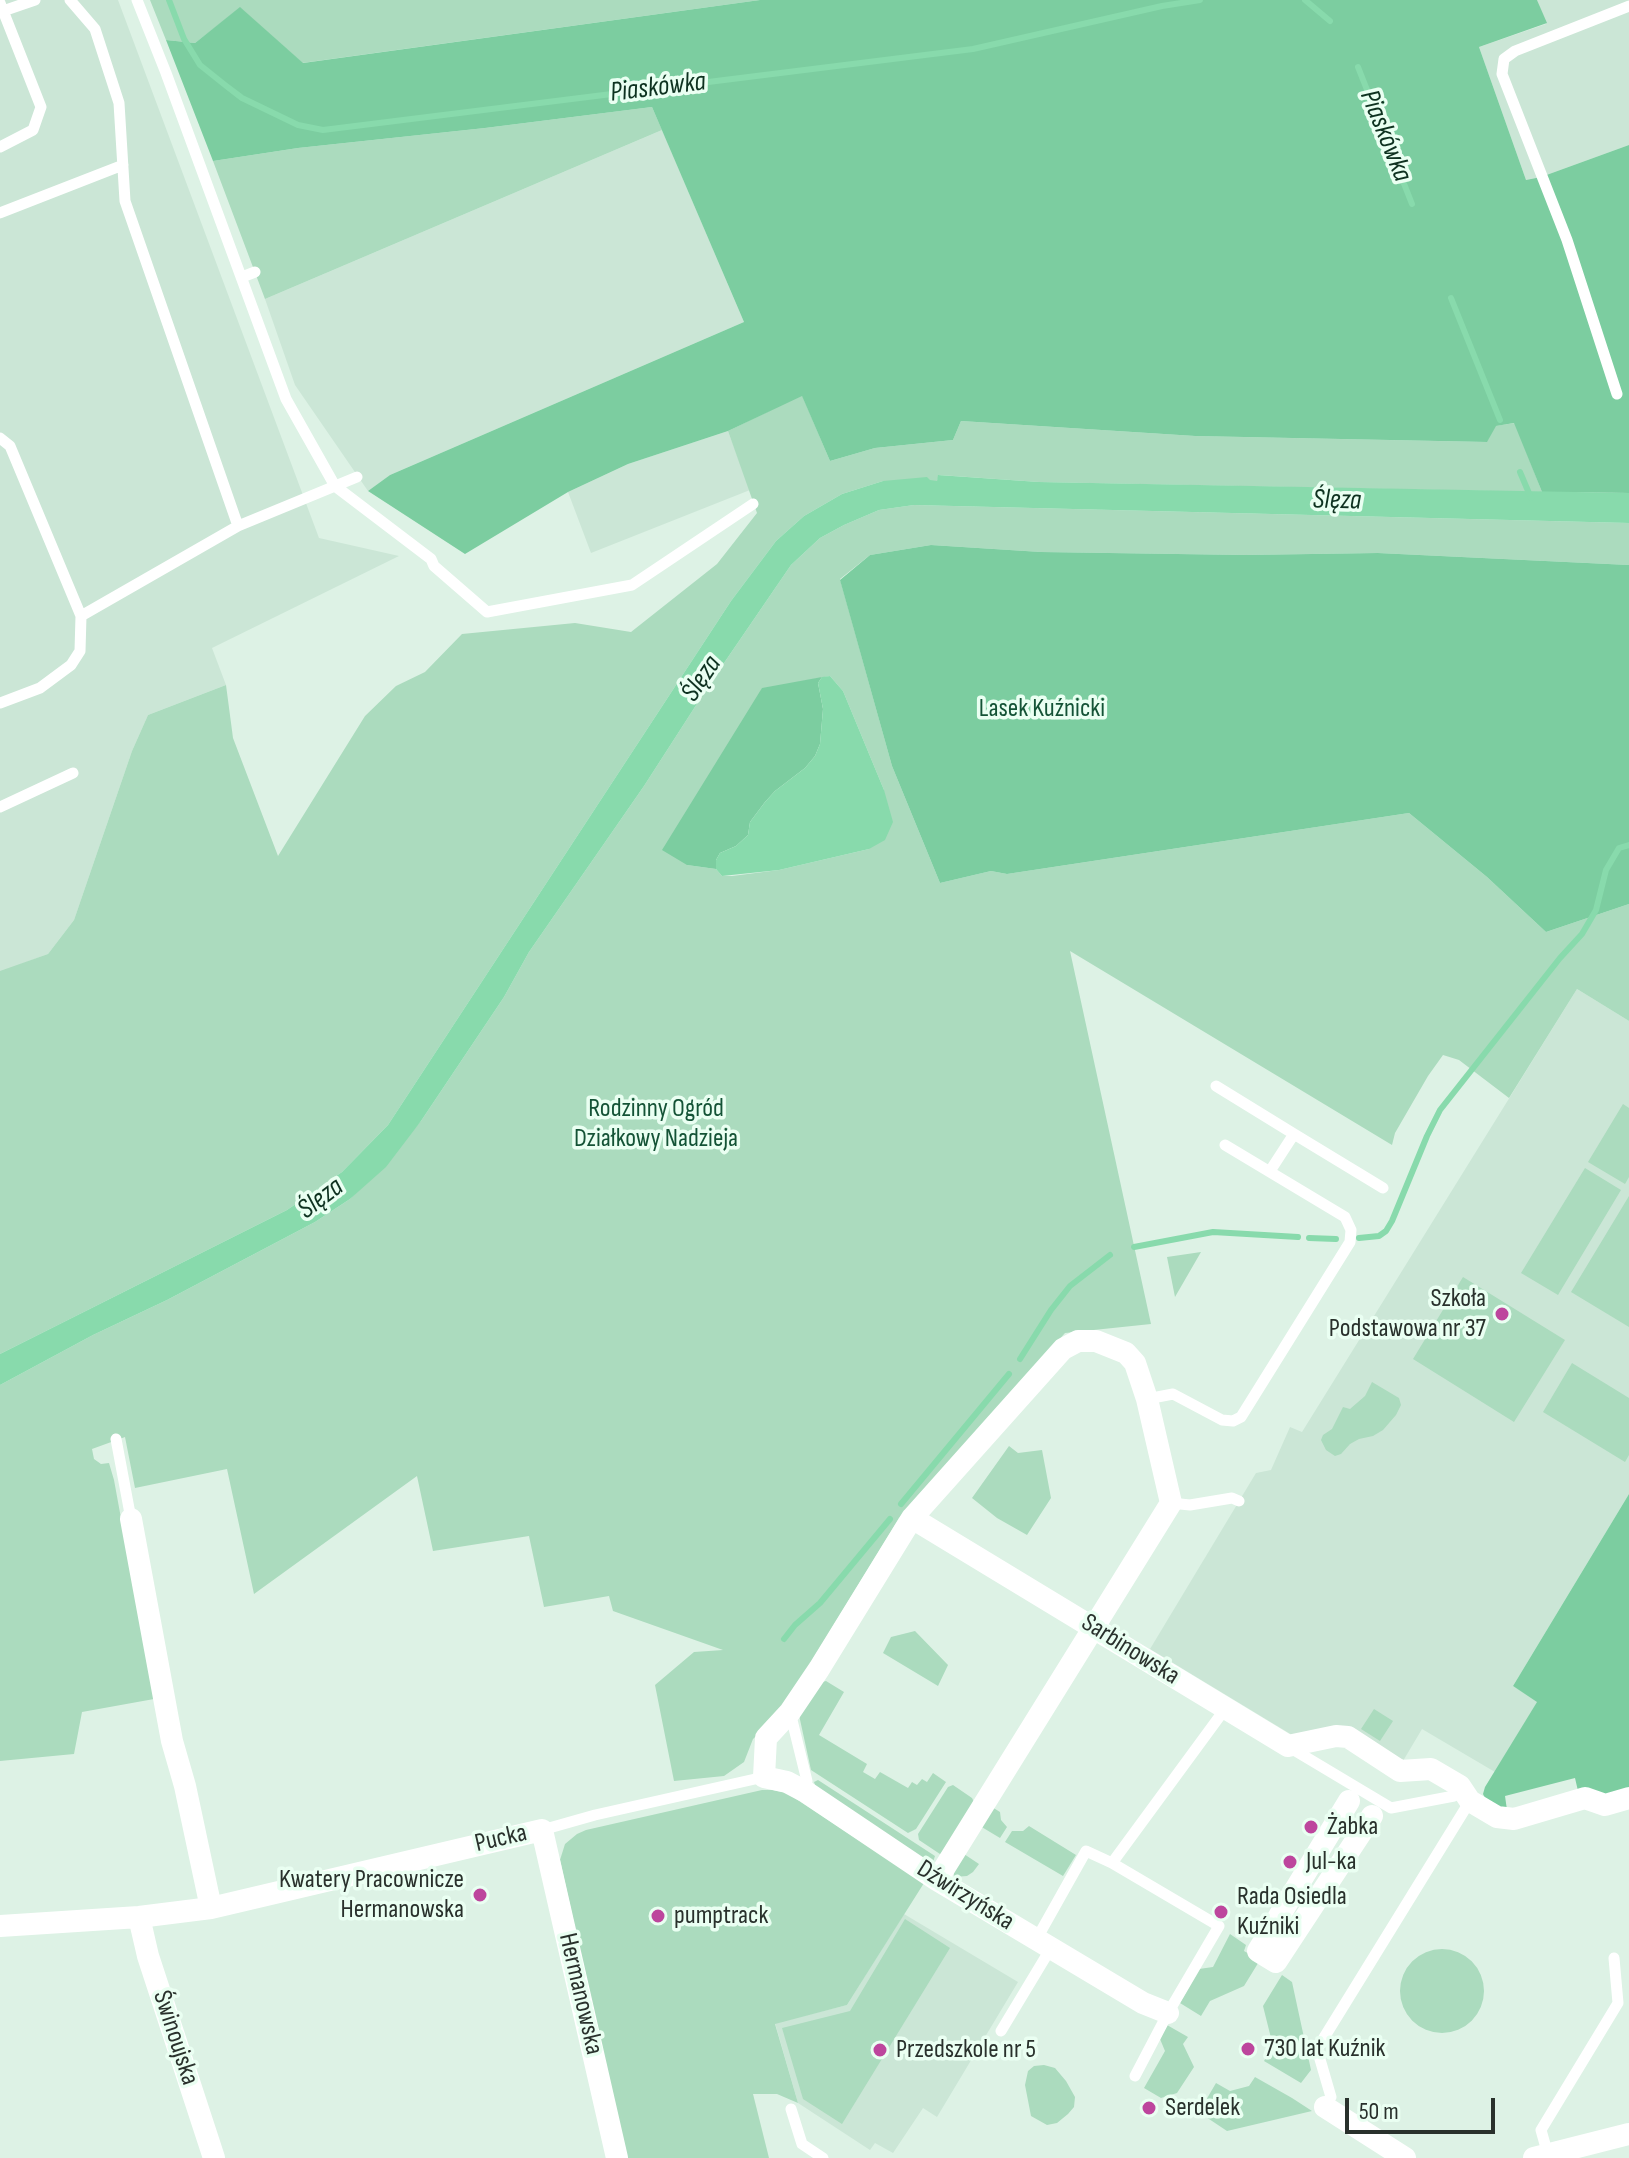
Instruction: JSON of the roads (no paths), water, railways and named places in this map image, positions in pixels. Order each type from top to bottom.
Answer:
[{"type":"street","points":[[764,1777],[766,1738],[790,1712],[819,1669],[912,1518],[1063,1349],[1078,1341],[1096,1341],[1126,1353],[1135,1363],[1147,1399],[1171,1503],[937,1880]]},
{"type":"street","name":"Sarbinowska","points":[[912,1518],[1288,1746]]},
{"type":"street","points":[[131,1519],[172,1741],[185,1786],[211,1908]]},
{"type":"street","points":[[1288,1746],[1336,1736],[1348,1737],[1400,1771],[1431,1769],[1497,1817],[1514,1819],[1585,1798],[1605,1805],[1629,1798]]},
{"type":"street","name":"Dźwirzyńska","points":[[764,1777],[787,1782],[806,1792],[937,1880],[1143,2003],[1168,2013]]},
{"type":"street","points":[[1345,1807],[1368,1821],[1276,1962],[1258,1951],[1345,1807]]},
{"type":"street","name":"Pucka","points":[[0,1926],[139,1917],[211,1908],[542,1830]]},
{"type":"street","name":"Hermanowska","points":[[542,1830],[617,2158]]},
{"type":"street","name":"Świnoujska","points":[[139,1917],[148,1956],[214,2158]]},
{"type":"street","points":[[1325,2107],[1405,2158]]},
{"type":"street","points":[[1541,2156],[1629,2134]]},
{"type":"lane","points":[[0,147],[33,130],[41,107],[1,8],[35,0]]},
{"type":"lane","points":[[70,0],[95,29],[119,103],[125,201],[238,526]]},
{"type":"lane","points":[[137,0],[286,399],[335,486],[431,559],[434,566],[487,612],[632,585],[753,504]]},
{"type":"lane","points":[[1617,394],[1567,240],[1502,74],[1504,59],[1515,51],[1629,6]]},
{"type":"lane","points":[[0,41],[12,32]]},
{"type":"lane","points":[[0,213],[123,165]]},
{"type":"lane","points":[[242,277],[255,272]]},
{"type":"lane","points":[[0,438],[10,446],[81,616],[80,651],[71,665],[40,688],[0,703]]},
{"type":"lane","points":[[81,616],[238,526],[357,477]]},
{"type":"lane","points":[[0,807],[73,773]]},
{"type":"lane","points":[[1216,1086],[1383,1188]]},
{"type":"lane","points":[[1270,1171],[1294,1134]]},
{"type":"lane","points":[[1147,1399],[1173,1394],[1222,1420],[1233,1421],[1241,1417],[1350,1242],[1351,1230],[1345,1217],[1225,1145]]},
{"type":"lane","points":[[116,1439],[131,1519]]},
{"type":"lane","points":[[1171,1503],[1190,1505],[1232,1498],[1239,1501]]},
{"type":"lane","points":[[1112,1863],[1225,1709]]},
{"type":"lane","points":[[790,1712],[807,1781],[806,1792]]},
{"type":"lane","points":[[1288,1746],[1391,1808],[1465,1794]]},
{"type":"lane","name":"Pucka","points":[[542,1830],[764,1777]]},
{"type":"lane","points":[[1325,2107],[1331,2097],[1317,2049],[1437,1855],[1465,1794]]},
{"type":"lane","points":[[1001,2031],[1086,1851],[1219,1926],[1135,2076]]},
{"type":"lane","points":[[1541,2156],[1541,2130],[1618,2003],[1614,1958]]},
{"type":"lane","points":[[791,2109],[802,2144],[822,2158]]},
{"type":"water","name":"Ślęza","points":[[938,475],[1039,482],[1629,493],[1629,523],[914,505],[879,510],[844,525],[820,538],[791,565],[529,952],[504,997],[421,1121],[386,1167],[350,1199],[315,1222],[0,1385],[0,1354],[287,1210],[342,1172],[388,1125],[731,601],[776,541],[804,516],[842,494],[883,481],[927,477],[937,481]]},
{"type":"water","points":[[830,676],[843,691],[884,790],[893,822],[885,840],[869,849],[779,870],[722,876],[716,869],[720,853],[736,846],[748,835],[750,822],[765,802],[815,756],[820,744],[823,709],[818,683],[822,677]]},
{"type":"waterway","name":"Piaskówka","points":[[169,0],[184,39],[200,65],[242,98],[298,125],[323,130],[973,49],[1200,0]]},
{"type":"waterway","name":"Piaskówka","points":[[1305,0],[1330,21]]},
{"type":"waterway","name":"Piaskówka","points":[[1358,67],[1412,204]]},
{"type":"waterway","name":"Piaskówka","points":[[1451,298],[1500,420]]},
{"type":"waterway","name":"Piaskówka","points":[[1520,472],[1531,498]]},
{"type":"waterway","points":[[1359,1238],[1379,1236],[1386,1231],[1440,1110],[1582,934],[1596,910],[1606,870],[1619,848],[1629,845]]},
{"type":"waterway","points":[[1134,1247],[1213,1232],[1298,1237]]},
{"type":"waterway","points":[[1309,1238],[1336,1239]]},
{"type":"waterway","points":[[1020,1359],[1070,1286],[1110,1255]]},
{"type":"waterway","points":[[901,1504],[1009,1374]]},
{"type":"waterway","points":[[784,1639],[820,1603],[890,1519]]},
{"type":"place","name":"Szkoła Podstawowa nr 37","points":[[1502,1314]]},
{"type":"place","name":"Żabka","points":[[1311,1827]]},
{"type":"place","name":"Jul-ka","points":[[1290,1862]]},
{"type":"place","name":"Kwatery Pracownicze Hermanowska","points":[[480,1895]]},
{"type":"place","name":"Rada Osiedla Kuźniki","points":[[1221,1912]]},
{"type":"place","name":"pumptrack","points":[[658,1916]]},
{"type":"place","name":"730 lat Kuźnik","points":[[1248,2049]]},
{"type":"place","name":"Przedszkole nr 5","points":[[880,2050]]},
{"type":"place","name":"Serdelek","points":[[1149,2108]]},
{"type":"park label","name":"Lasek Kuźnicki","points":[[1042,709]]},
{"type":"park label","name":"Rodzinny Ogród Działkowy Nadzieja","points":[[656,1124]]}]
